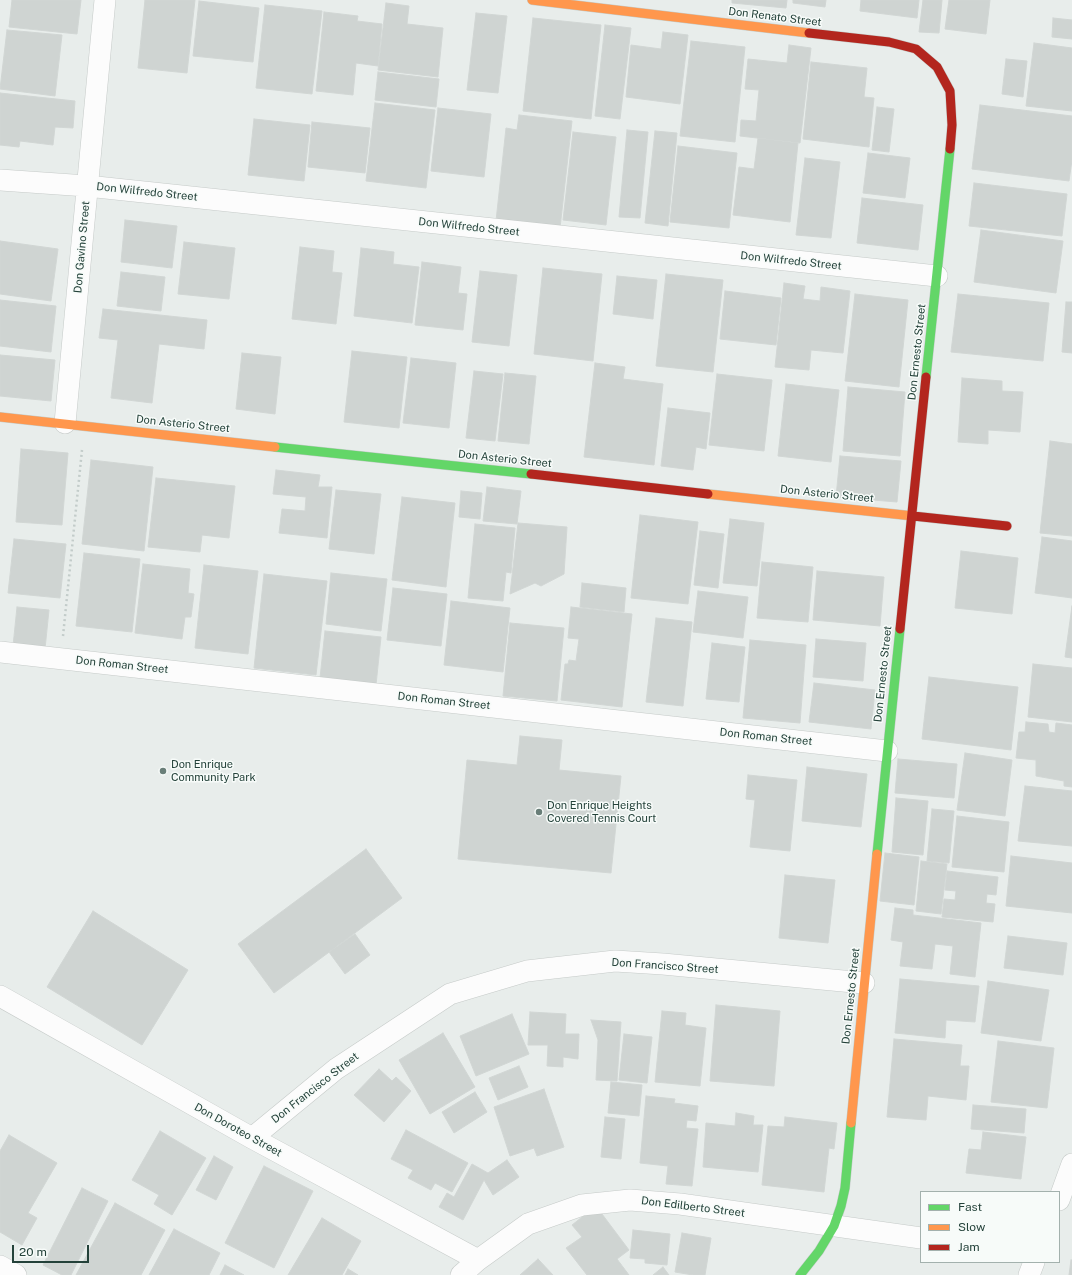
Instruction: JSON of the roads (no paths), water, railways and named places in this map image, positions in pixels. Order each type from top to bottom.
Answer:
[{"type":"street","name":"Don Gavino Street","points":[[75,424],[87,186],[105,0]]},
{"type":"street","name":"Don Renato Street","points":[[532,0],[889,42],[916,49],[937,67]]},
{"type":"street","name":"Don Ernesto Street","points":[[800,1275],[819,1251],[834,1226],[845,1188],[887,751],[952,125],[950,91],[937,67]]},
{"type":"street","name":"Don Wilfredo Street","points":[[0,180],[87,186],[937,276]]},
{"type":"street","name":"Don Asterio Street","points":[[0,417],[1007,526]]},
{"type":"street","name":"Don Roman Street","points":[[0,652],[887,751]]},
{"type":"street","name":"Don Francisco Street","points":[[252,1138],[336,1069],[450,994],[528,971],[615,960],[864,983]]},
{"type":"street","name":"Don Doroteo Street","points":[[0,996],[252,1138],[478,1260]]},
{"type":"street","points":[[1060,1197],[1072,1164]]},
{"type":"street","name":"Don Edilberto Street","points":[[461,1275],[478,1260],[528,1224],[582,1205],[630,1200],[680,1204],[920,1238]]},
{"type":"street","points":[[1060,1208],[1072,1209]]},
{"type":"street","points":[[1029,1275],[1034,1263]]},
{"type":"street","points":[[0,1266],[16,1275]]},
{"type":"place","name":"Don Enrique Community Park","points":[[163,771]]},
{"type":"place","name":"Don Enrique Heights Covered Tennis Court","points":[[539,812]]}]
